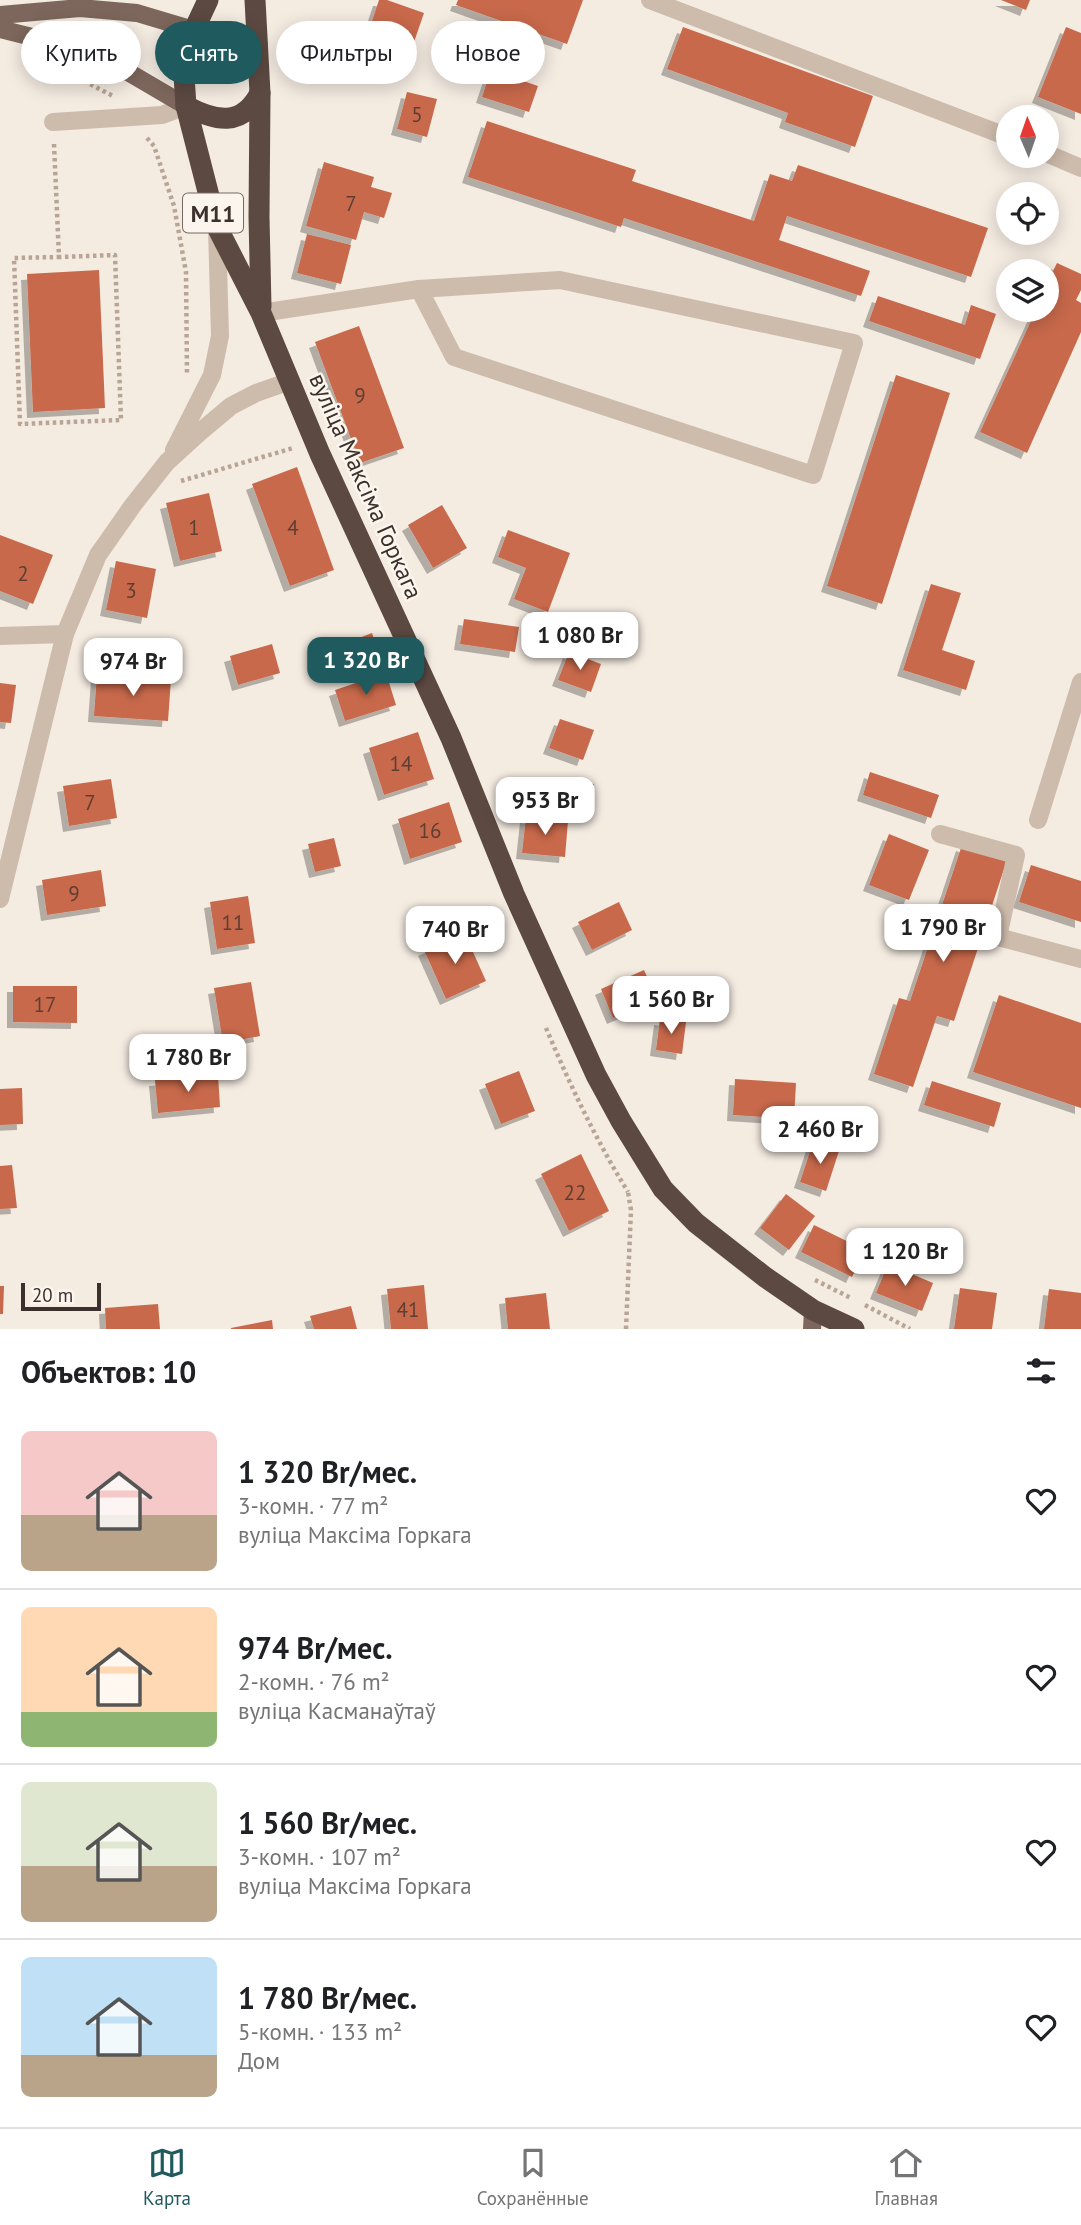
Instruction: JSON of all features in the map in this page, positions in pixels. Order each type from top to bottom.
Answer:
[{"type":"highway","name":"М11","points":[[198,21],[208,0]]},
{"type":"highway","name":"М11","points":[[255,0],[256,21]]},
{"type":"highway","name":"М11","points":[[185,84],[186,106]]},
{"type":"highway","name":"М11","points":[[259,84],[260,93]]},
{"type":"highway","points":[[186,106],[208,117],[226,118],[240,115],[254,104],[260,93]]},
{"type":"highway","name":"вуліца Максіма Горкага","points":[[260,93],[261,313]]},
{"type":"highway","name":"вуліца Максіма Горкага","points":[[186,106],[217,227],[261,313],[320,454],[446,726],[514,894],[596,1075],[621,1121],[663,1189],[696,1223],[765,1277],[812,1320],[854,1329]]},
{"type":"main road","points":[[0,15],[136,0]]},
{"type":"main road","points":[[80,8],[137,13],[164,21]]},
{"type":"main road","points":[[0,30],[44,40],[128,72],[186,106]]},
{"type":"street","points":[[650,0],[996,132]]},
{"type":"street","points":[[53,122],[162,115],[186,106]]},
{"type":"street","points":[[1059,158],[1081,167]]},
{"type":"street","points":[[167,462],[212,375],[220,336],[217,227]]},
{"type":"street","points":[[261,313],[419,289],[560,280],[855,344],[813,475],[454,357],[419,289]]},
{"type":"street","points":[[0,899],[65,634],[98,555],[167,462],[231,406],[256,393],[290,382]]},
{"type":"street","points":[[0,636],[65,634]]},
{"type":"street","points":[[1038,820],[1073,738],[1081,682]]},
{"type":"street","points":[[940,834],[1016,855],[998,937],[1081,959]]},
{"type":"path","points":[[90,84],[114,96],[154,146],[174,206],[186,272],[187,385]]},
{"type":"path","points":[[53,122],[59,257]]},
{"type":"path","points":[[115,254],[121,420],[20,424],[14,258],[59,257],[115,254]]},
{"type":"path","points":[[181,481],[300,446]]},
{"type":"path","points":[[542,1019],[569,1082],[608,1160],[628,1192],[631,1210],[626,1329]]},
{"type":"path","points":[[628,1192],[655,1175]]},
{"type":"path","points":[[808,1277],[911,1329]]},
{"type":"building","points":[[379,0],[387,0],[424,13],[417,33],[417,21],[372,21]]},
{"type":"building","points":[[458,0],[583,0],[567,44],[545,36],[545,21],[502,21],[456,5]]},
{"type":"building","points":[[1001,0],[1030,0],[1026,10]]},
{"type":"building","points":[[683,27],[873,96],[855,147],[785,122],[788,113],[667,69]]},
{"type":"building","points":[[1066,27],[1081,33],[1081,114],[1038,97]]},
{"type":"building","points":[[486,84],[538,86],[529,112],[482,97]]},
{"type":"building","points":[[407,92],[437,99],[427,137],[397,129]]},
{"type":"building","points":[[487,121],[636,170],[632,181],[754,221],[770,174],[792,181],[798,165],[988,228],[971,277],[787,216],[779,240],[870,271],[861,296],[624,218],[621,227],[468,177]]},
{"type":"building","points":[[324,162],[374,177],[371,187],[392,193],[384,218],[364,212],[356,240],[306,226]]},
{"type":"building","points":[[307,234],[351,245],[341,284],[297,273]]},
{"type":"building","points":[[1059,264],[1081,274],[1081,290],[1076,300],[1081,303],[1081,332],[1027,453],[980,432],[1030,322],[1059,322]]},
{"type":"building","points":[[99,270],[105,408],[33,412],[27,274]]},
{"type":"building","points":[[878,296],[965,325],[971,305],[996,314],[980,359],[869,321]]},
{"type":"building","points":[[359,326],[404,448],[360,463],[315,342]]},
{"type":"building","points":[[896,375],[950,393],[882,604],[827,586]]},
{"type":"building","points":[[297,467],[334,570],[290,586],[252,484]]},
{"type":"building","points":[[209,493],[222,551],[180,561],[166,503]]},
{"type":"building","points":[[442,505],[467,548],[433,568],[408,525]]},
{"type":"building","points":[[508,530],[570,553],[548,612],[514,599],[526,568],[498,557]]},
{"type":"building","points":[[0,535],[53,555],[33,604],[0,591]]},
{"type":"building","points":[[116,561],[156,569],[147,618],[106,610]]},
{"type":"building","points":[[931,584],[961,593],[942,650],[975,661],[966,690],[903,670]]},
{"type":"building","points":[[464,619],[519,627],[515,652],[460,644]]},
{"type":"building","points":[[372,633],[383,664],[350,676],[338,646]]},
{"type":"building","points":[[272,644],[280,673],[238,685],[230,656]]},
{"type":"building","points":[[569,652],[601,664],[591,692],[558,680]]},
{"type":"building","points":[[386,673],[396,705],[345,721],[335,690]]},
{"type":"building","points":[[97,674],[171,679],[168,721],[94,716]]},
{"type":"building","points":[[0,683],[16,685],[11,723],[0,722]]},
{"type":"building","points":[[560,719],[594,730],[583,760],[549,748]]},
{"type":"building","points":[[418,732],[434,779],[384,795],[369,748]]},
{"type":"building","points":[[870,772],[939,795],[931,818],[863,795]]},
{"type":"building","points":[[549,777],[594,784],[588,817],[544,809]]},
{"type":"building","points":[[111,779],[117,818],[69,826],[63,786]]},
{"type":"building","points":[[449,802],[462,842],[410,859],[398,819]]},
{"type":"building","points":[[526,817],[568,821],[565,857],[522,853]]},
{"type":"building","points":[[889,834],[929,850],[909,900],[869,885]]},
{"type":"building","points":[[334,838],[341,866],[315,872],[308,844]]},
{"type":"building","points":[[962,845],[1007,860],[954,1021],[937,1016],[913,1087],[874,1074],[899,998],[910,1001]]},
{"type":"building","points":[[1031,865],[1081,881],[1081,922],[1019,902]]},
{"type":"building","points":[[101,870],[106,906],[47,915],[42,880]]},
{"type":"building","points":[[248,896],[255,943],[217,949],[210,902]]},
{"type":"building","points":[[619,902],[632,930],[592,950],[578,922]]},
{"type":"building","points":[[464,932],[486,981],[446,999],[424,950]]},
{"type":"building","points":[[644,970],[657,999],[613,1018],[601,989]]},
{"type":"building","points":[[251,982],[260,1036],[223,1043],[214,988]]},
{"type":"building","points":[[13,986],[77,986],[77,1023],[13,1022]]},
{"type":"building","points":[[999,995],[1081,1023],[1081,1108],[973,1072]]},
{"type":"building","points":[[660,1019],[686,1022],[682,1054],[656,1050]]},
{"type":"building","points":[[519,1071],[535,1111],[501,1124],[485,1084]]},
{"type":"building","points":[[218,1075],[220,1107],[158,1113],[155,1080]]},
{"type":"building","points":[[735,1079],[796,1083],[794,1119],[733,1115]]},
{"type":"building","points":[[932,1081],[1001,1103],[994,1127],[924,1105]]},
{"type":"building","points":[[22,1088],[23,1124],[0,1125],[0,1089]]},
{"type":"building","points":[[813,1142],[839,1151],[826,1191],[800,1182]]},
{"type":"building","points":[[581,1154],[609,1211],[569,1231],[541,1174]]},
{"type":"building","points":[[12,1165],[17,1208],[0,1209],[0,1166]]},
{"type":"building","points":[[786,1194],[815,1216],[789,1250],[760,1228]]},
{"type":"building","points":[[814,1225],[865,1250],[852,1277],[801,1252]]},
{"type":"building","points":[[888,1264],[933,1283],[922,1311],[876,1293]]},
{"type":"building","points":[[424,1285],[428,1329],[391,1329],[387,1289]]},
{"type":"building","points":[[0,1286],[4,1286],[3,1314],[0,1314]]},
{"type":"building","points":[[960,1288],[997,1293],[992,1329],[954,1329]]},
{"type":"building","points":[[1049,1289],[1081,1293],[1081,1329],[1044,1329]]},
{"type":"building","points":[[546,1293],[550,1329],[508,1329],[505,1298]]},
{"type":"building","points":[[158,1304],[160,1329],[106,1329],[105,1308]]},
{"type":"building","points":[[351,1306],[357,1329],[314,1329],[310,1316]]},
{"type":"building","points":[[272,1320],[273,1329],[231,1329],[231,1328]]}]
